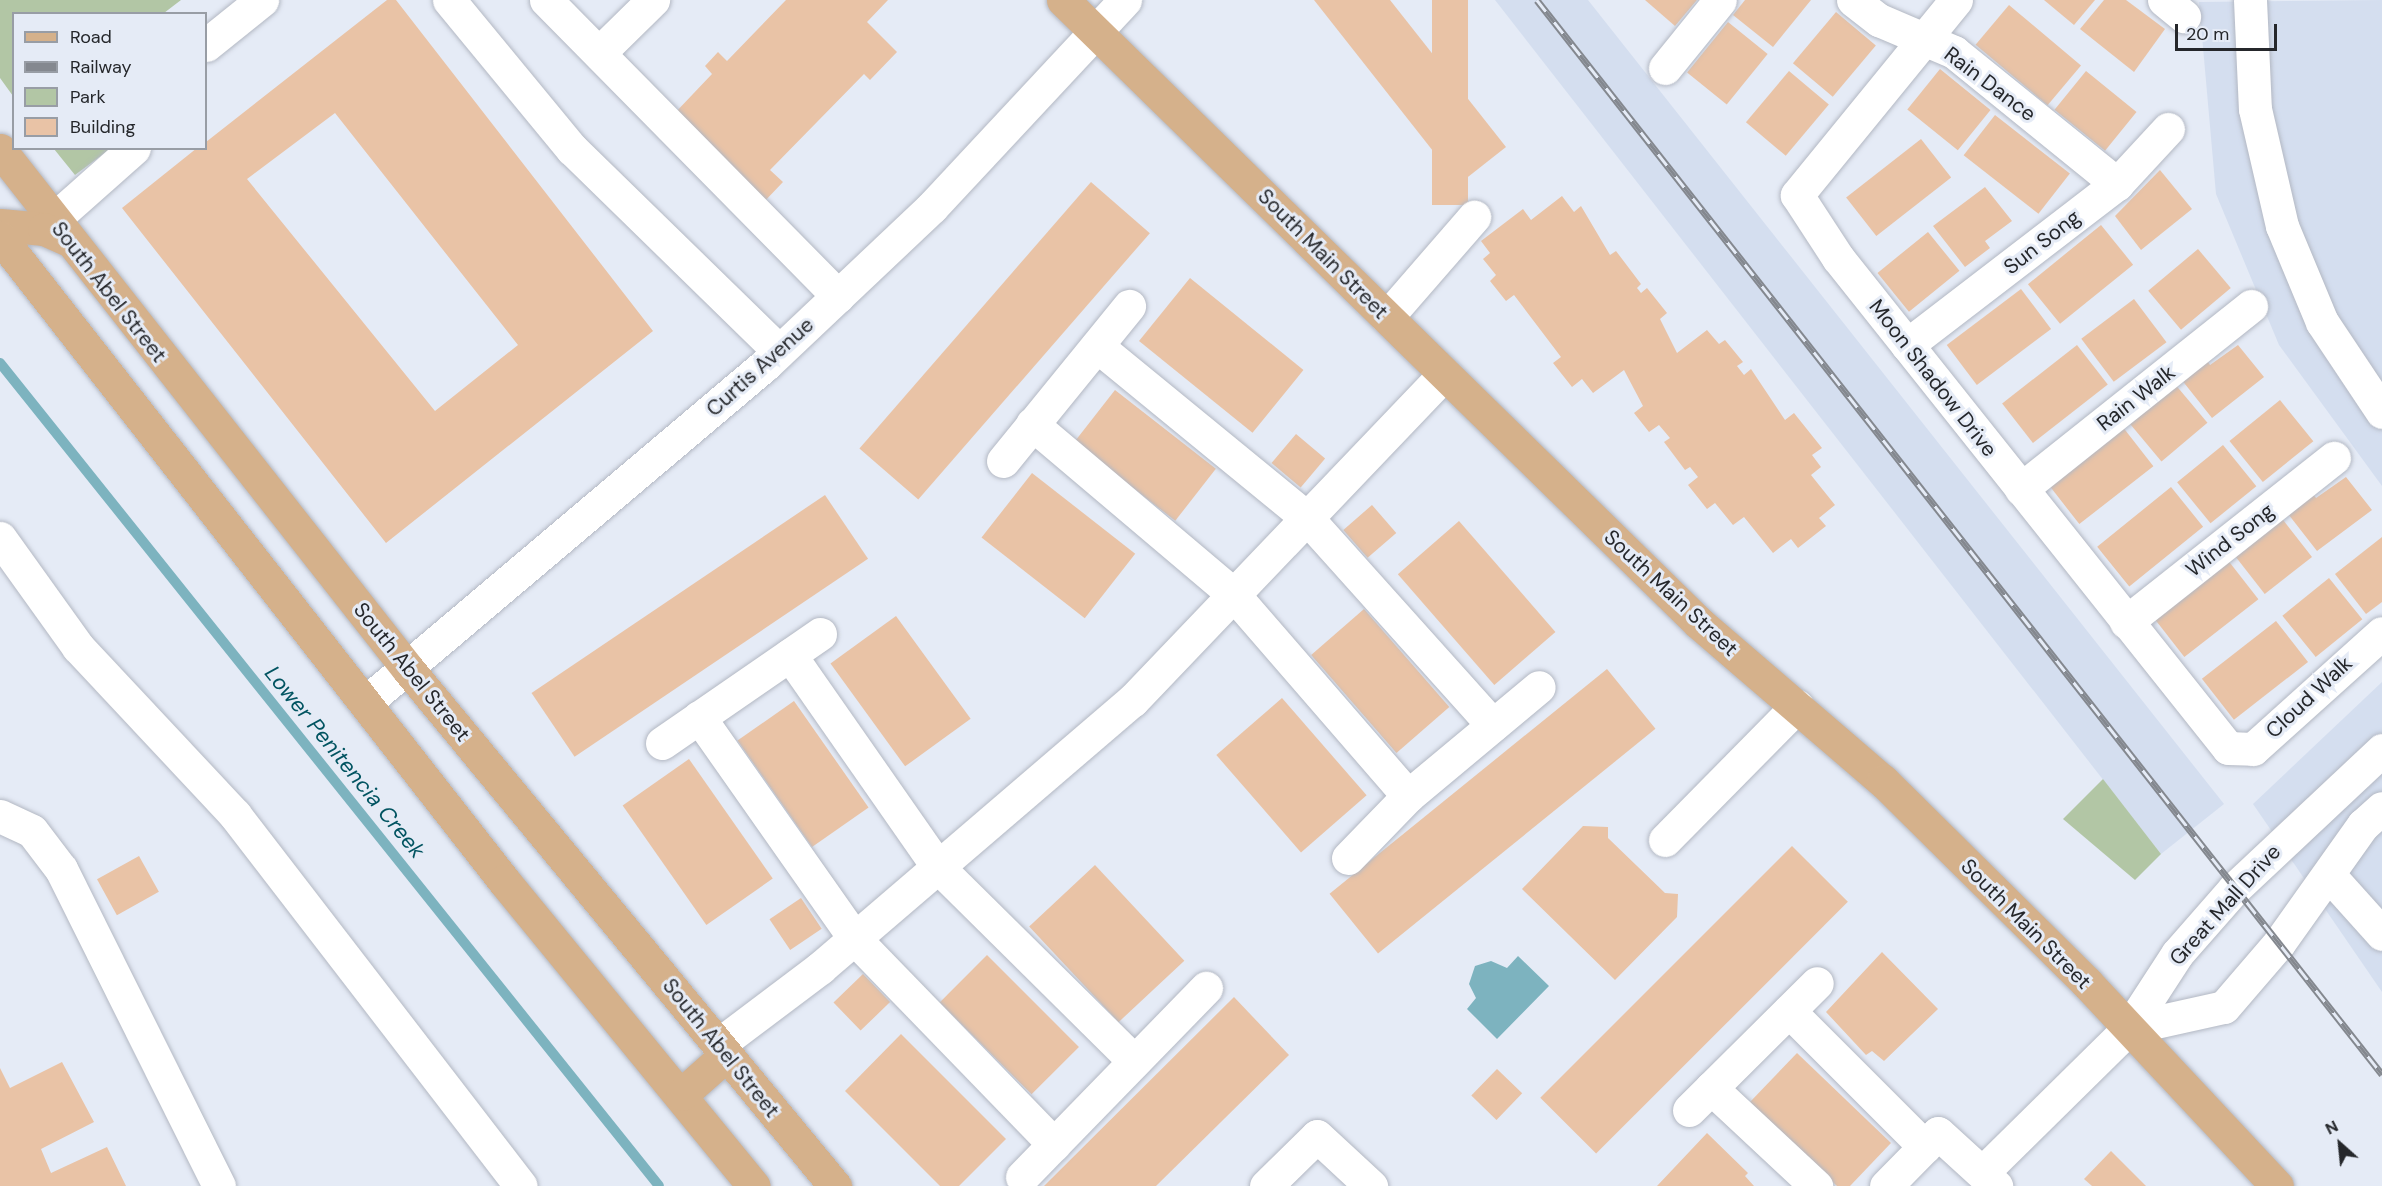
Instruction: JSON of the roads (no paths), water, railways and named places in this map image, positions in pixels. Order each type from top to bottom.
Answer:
[{"type":"main road","name":"South Main Street","points":[[1063,0],[1699,623],[1883,781],[2129,1028],[2277,1186]]},
{"type":"main road","name":"South Abel Street","points":[[0,150],[408,669],[835,1186]]},
{"type":"main road","points":[[0,225],[62,231]]},
{"type":"main road","points":[[0,237],[504,881],[682,1094],[754,1186]]},
{"type":"main road","points":[[682,1094],[722,1050]]},
{"type":"street","points":[[207,44],[262,0]]},
{"type":"street","points":[[449,0],[572,148],[779,351]]},
{"type":"street","points":[[546,0],[838,296]]},
{"type":"street","points":[[598,53],[653,0]]},
{"type":"street","name":"Curtis Avenue","points":[[366,702],[408,669],[779,351],[932,207],[1097,33],[1125,0]]},
{"type":"street","points":[[1665,68],[1720,0]]},
{"type":"street","name":"Rain Dance","points":[[1853,0],[1879,20],[1954,52],[2117,184]]},
{"type":"street","name":"Moon Shadow Drive","points":[[1956,0],[1797,195],[1907,345],[2126,622],[2234,752]]},
{"type":"street","points":[[2250,0],[2255,109],[2282,226],[2322,322],[2382,412]]},
{"type":"street","name":"Sun Song","points":[[1907,345],[2117,184],[2168,129]]},
{"type":"street","points":[[62,231],[132,150]]},
{"type":"street","points":[[1387,317],[1474,217]]},
{"type":"street","points":[[1003,460],[1129,306]]},
{"type":"street","name":"Rain Walk","points":[[2021,489],[2251,306]]},
{"type":"street","points":[[1097,345],[1307,518],[1493,725]]},
{"type":"street","points":[[722,1050],[1132,701],[1444,374]]},
{"type":"street","points":[[1032,424],[1234,596],[1408,796]]},
{"type":"street","name":"Wind Song","points":[[2126,622],[2334,458]]},
{"type":"street","points":[[0,538],[78,648],[235,815],[521,1186]]},
{"type":"street","name":"Cloud Walk","points":[[2234,752],[2253,749],[2382,633]]},
{"type":"street","points":[[662,742],[820,634]]},
{"type":"street","points":[[790,655],[938,867],[1134,1062]]},
{"type":"street","points":[[1348,858],[1408,796],[1539,687]]},
{"type":"street","points":[[1665,840],[1797,706]]},
{"type":"street","points":[[699,717],[855,939],[1054,1144]]},
{"type":"street","name":"Great Mall Drive","points":[[1989,1179],[2129,1028],[2177,954],[2234,889],[2382,750]]},
{"type":"street","points":[[2129,1028],[2224,1007],[2329,875],[2363,825],[2382,808]]},
{"type":"street","points":[[0,816],[32,831],[62,869],[219,1186]]},
{"type":"street","points":[[2329,875],[2382,934]]},
{"type":"street","points":[[1816,1186],[1700,1099],[1817,983]]},
{"type":"street","points":[[1022,1177],[1206,988]]},
{"type":"street","points":[[1789,1011],[1925,1147]]},
{"type":"street","points":[[1886,1186],[1938,1133],[1989,1179]]},
{"type":"street","points":[[1266,1186],[1317,1136],[1371,1186]]},
{"type":"water","points":[[1518,956],[1549,986],[1497,1039],[1467,1009],[1476,998],[1469,984],[1475,966],[1491,961],[1507,968]]},
{"type":"waterway","name":"Lower Penitencia Creek","points":[[0,363],[659,1186]]},
{"type":"railway","points":[[1537,0],[2382,1074]]}]
